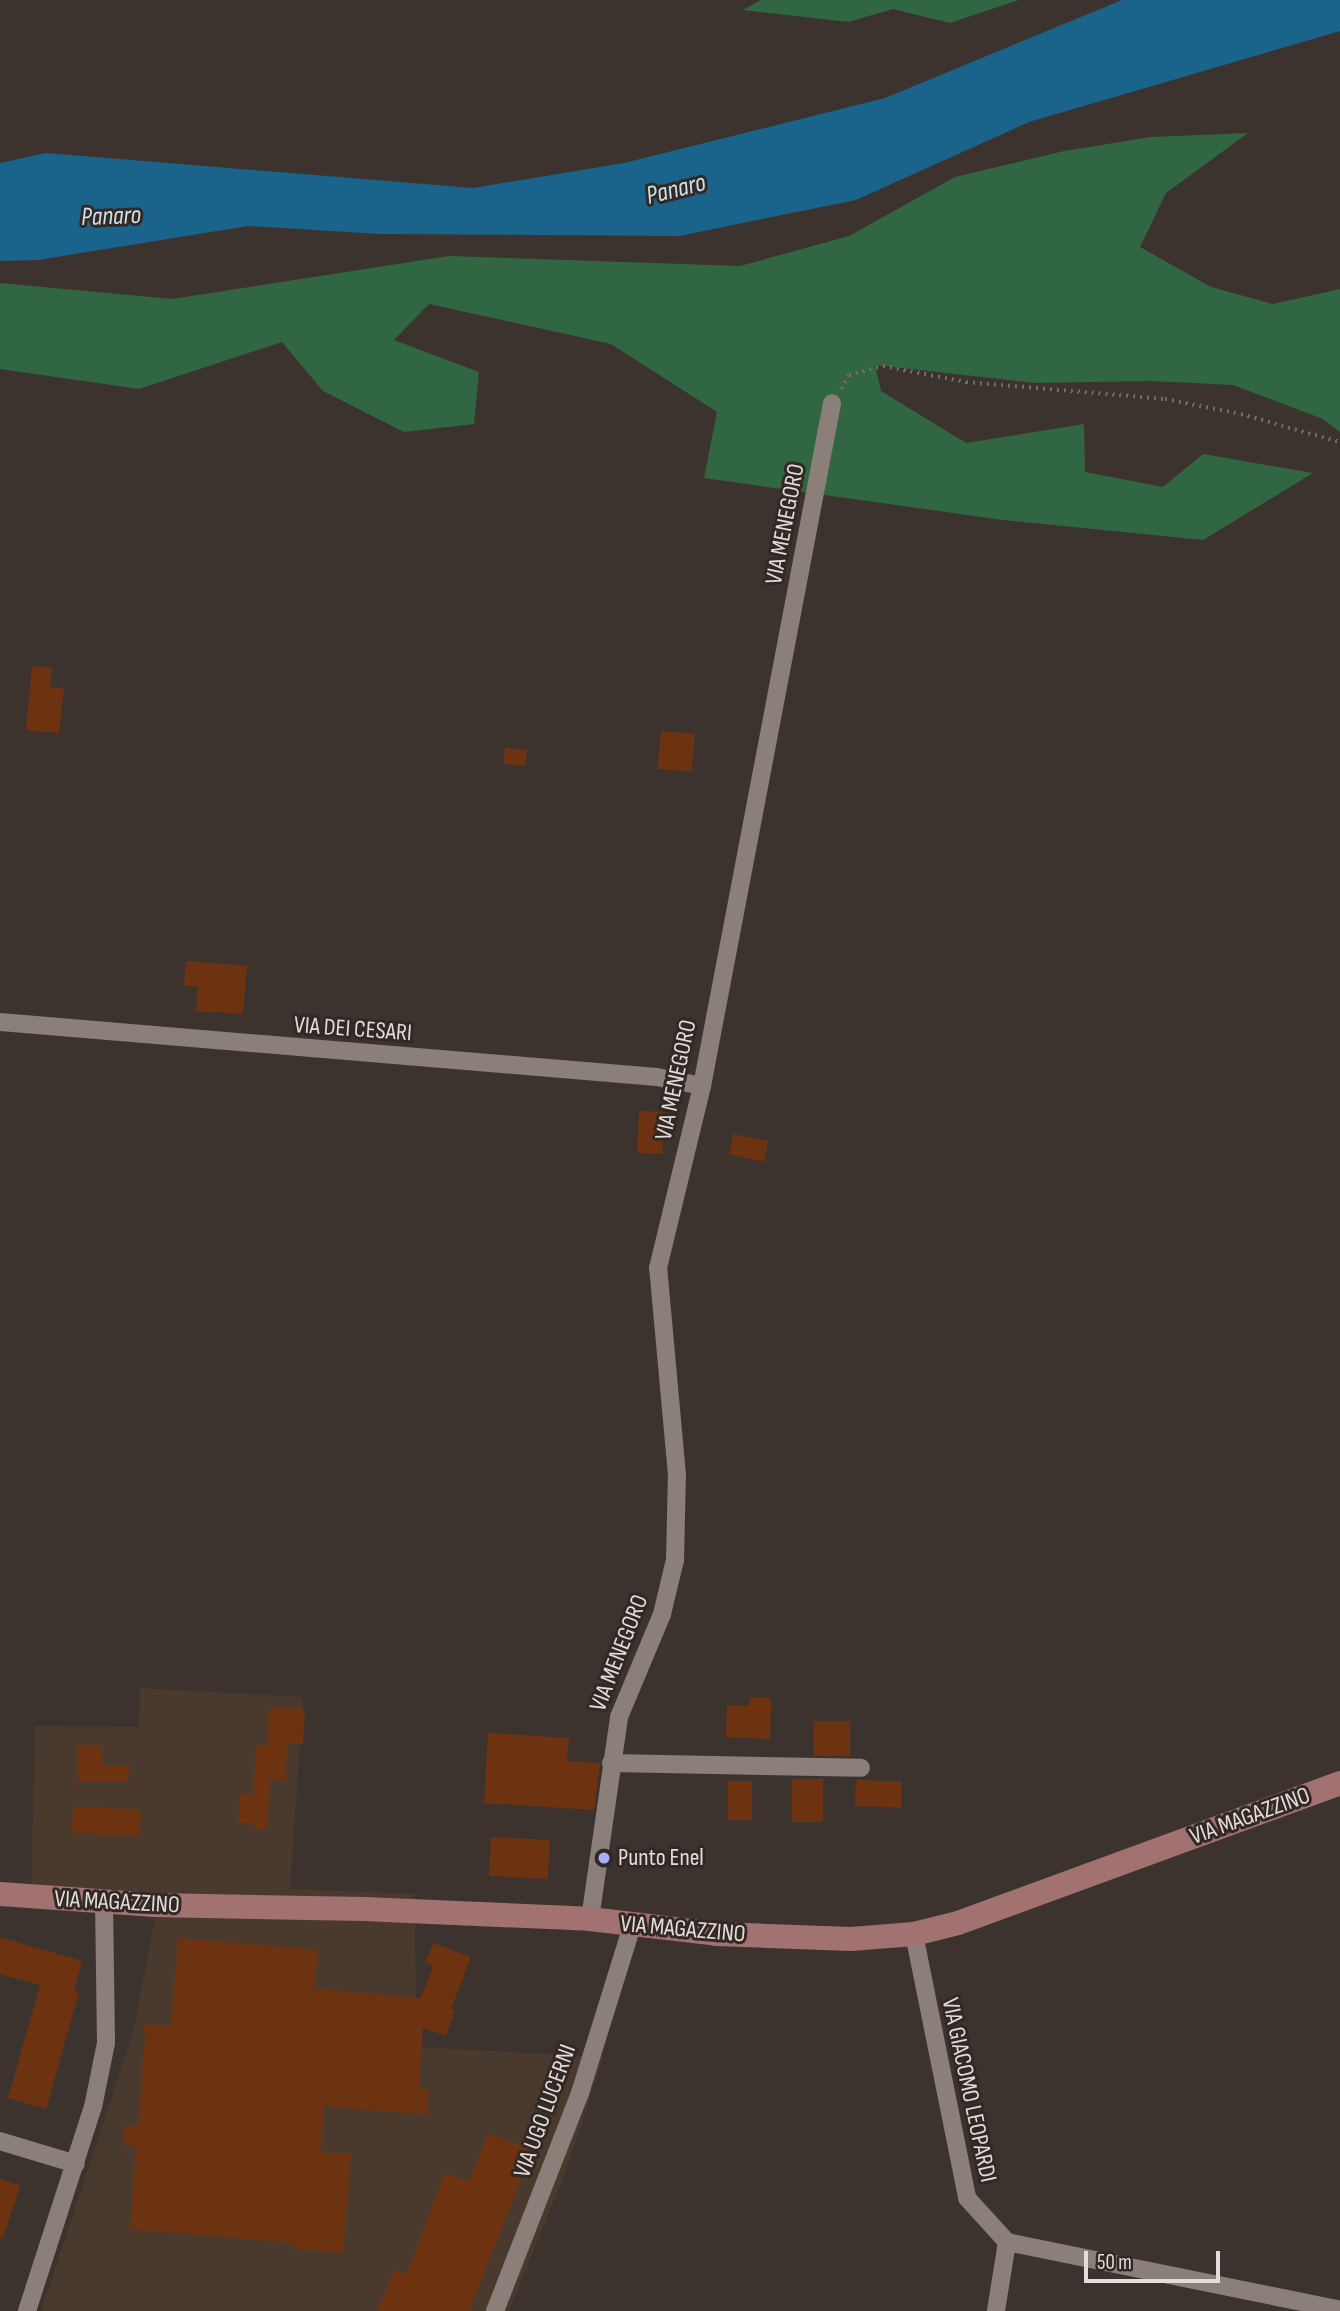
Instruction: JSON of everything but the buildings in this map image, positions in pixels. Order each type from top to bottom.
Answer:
[{"type":"main road","name":"VIA MAGAZZINO","points":[[0,1894],[104,1902],[590,1919],[717,1934],[851,1939],[914,1934],[958,1923],[1340,1783]]},
{"type":"street","name":"VIA MENEGORO","points":[[590,1919],[619,1717],[663,1614],[676,1560],[677,1475],[658,1268],[702,1086],[832,403]]},
{"type":"street","name":"VIA DEI CESARI","points":[[0,1022],[656,1077],[702,1086]]},
{"type":"street","points":[[611,1763],[861,1768]]},
{"type":"street","points":[[27,2311],[76,2164],[106,2043],[104,1902]]},
{"type":"street","name":"VIA UGO LUCERNI","points":[[495,2311],[580,2093],[632,1926]]},
{"type":"street","name":"VIA GIACOMO LEOPARDI","points":[[914,1934],[967,2198],[1007,2242]]},
{"type":"street","points":[[0,2141],[76,2164]]},
{"type":"street","points":[[996,2311],[1007,2242],[1340,2310]]},
{"type":"path","points":[[832,403],[849,375],[883,366],[966,383],[1165,399],[1241,414],[1340,442]]},
{"type":"shaded area","points":[[140,1688],[303,1697],[290,1889],[415,1894],[416,2047],[603,2057],[566,2171],[509,2311],[41,2311],[133,2033],[158,1903],[31,1892],[35,1726],[139,1727]]},
{"type":"green space","points":[[761,0],[1019,0],[950,23],[893,9],[848,22],[743,10]]},
{"type":"green space","points":[[1248,133],[1166,193],[1140,247],[1211,287],[1273,304],[1340,289],[1340,432],[1323,419],[1233,385],[1151,381],[1036,383],[875,365],[881,391],[966,443],[1084,424],[1085,472],[1163,487],[1203,454],[1313,473],[1203,540],[1003,520],[704,478],[717,412],[611,344],[429,304],[394,340],[479,372],[474,424],[404,432],[323,391],[282,342],[139,389],[0,369],[0,283],[172,299],[449,256],[740,266],[849,236],[955,177],[1064,151],[1151,137]]},
{"type":"water","name":"Panaro","points":[[1122,0],[1340,0],[1340,31],[1029,122],[856,200],[679,236],[379,234],[248,226],[38,260],[0,261],[0,163],[46,153],[473,188],[624,163],[885,98]]},
{"type":"place","name":"Punto Enel","points":[[604,1858]]}]
